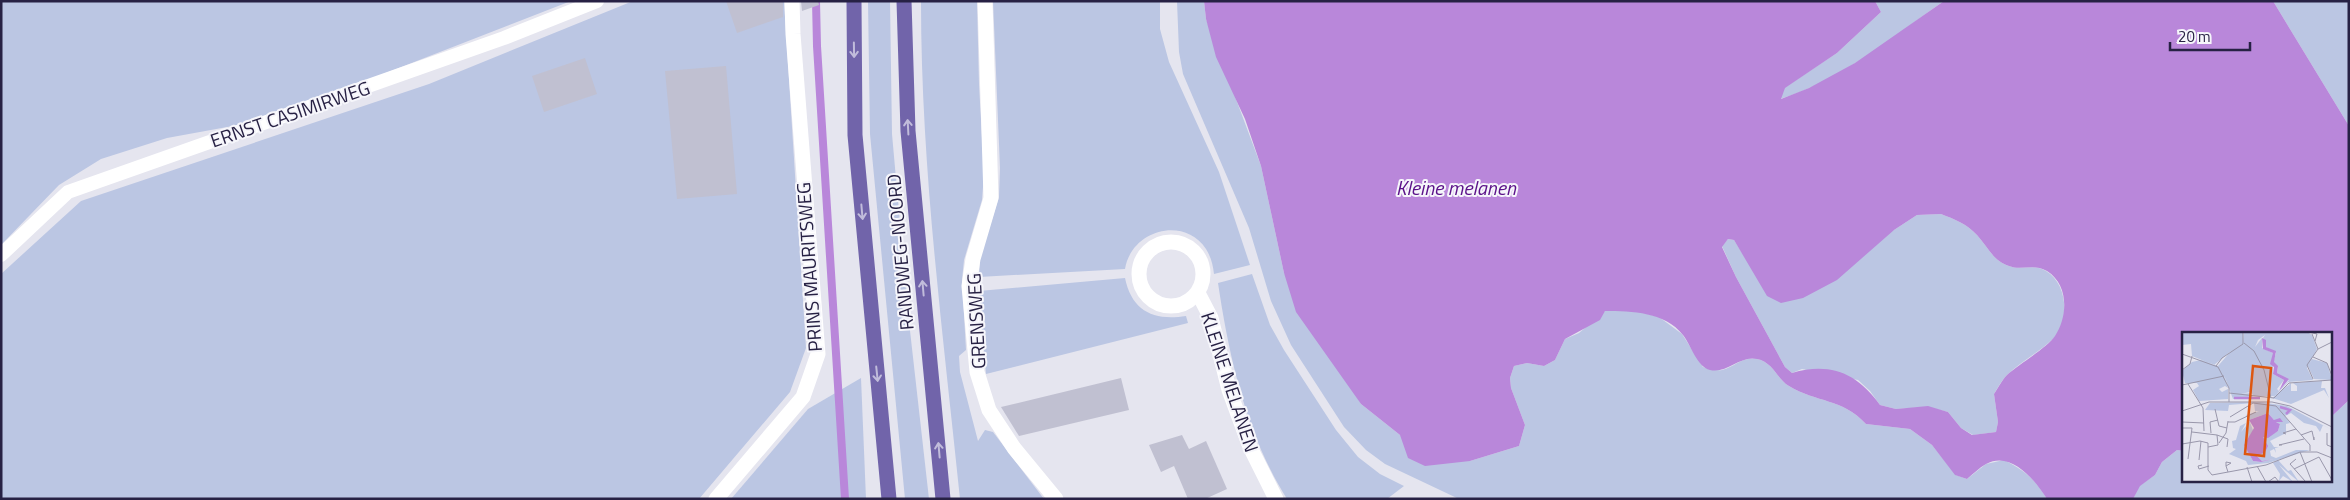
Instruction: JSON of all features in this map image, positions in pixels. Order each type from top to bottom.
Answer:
[{"type":"main road","name":"RANDWEG-NOORD","points":[[854,1],[855,135],[889,499]]},
{"type":"main road","name":"RANDWEG-NOORD","points":[[904,1],[908,131],[943,499]]},
{"type":"street","name":"PRINS MAURITSWEG","points":[[716,499],[803,397],[818,354],[792,34],[792,1]]},
{"type":"street","name":"GRENSWEG","points":[[985,1],[991,198],[973,259],[970,286],[977,372],[989,410],[1014,448],[1056,499]]},
{"type":"street","name":"KLEINE MELANEN","points":[[1169,241],[1181,242],[1192,248],[1200,257],[1204,269],[1204,281],[1198,292],[1191,300],[1171,307],[1161,305],[1152,300],[1140,284],[1138,273],[1141,261],[1148,251],[1157,244],[1169,241]]},
{"type":"street","name":"KLEINE MELANEN","points":[[1198,292],[1211,318],[1229,390],[1250,447],[1276,499]]},
{"type":"lane","name":"ERNST CASIMIRWEG","points":[[1,255],[68,192],[495,42],[597,1]]},
{"type":"shaded area","points":[[1,1],[571,1],[265,120],[167,138],[101,159],[59,185],[1,245]]},
{"type":"shaded area","points":[[633,1],[784,1],[806,348],[790,392],[699,499],[1,499],[1,274],[81,201],[429,84]]},
{"type":"shaded area","points":[[868,1],[890,1],[892,134],[908,313],[929,499],[905,499],[870,134]]},
{"type":"shaded area","points":[[921,1],[977,1],[984,174],[982,200],[964,260],[962,280],[966,350],[959,356],[960,372],[978,441],[985,430],[993,432],[1044,499],[960,499],[929,188],[922,64]]},
{"type":"shaded area","points":[[993,1],[1160,1],[1160,29],[1169,62],[1219,172],[1250,265],[1214,274],[1212,261],[1206,249],[1196,239],[1184,232],[1172,230],[1159,232],[1147,237],[1137,245],[1129,256],[1125,269],[979,277],[980,258],[999,197],[1000,168]]},
{"type":"shaded area","points":[[1177,1],[1204,1],[1206,19],[1261,166],[1284,273],[1361,404],[1400,435],[1470,461],[1519,446],[1525,425],[1511,388],[1510,378],[1514,366],[1527,363],[1544,366],[1555,360],[1565,339],[1579,333],[1605,311],[1636,311],[1659,317],[1682,334],[1703,367],[1722,370],[1743,360],[1757,359],[1771,367],[1789,386],[1848,409],[1866,424],[1910,429],[1932,445],[1956,475],[1967,479],[1986,464],[2004,460],[2028,476],[2047,499],[1459,499],[1385,464],[1366,450],[1344,427],[1291,345],[1271,301],[1249,228],[1183,74],[1179,52]]},
{"type":"shaded area","points":[[1875,1],[1944,1],[1845,70],[1802,91],[1780,99],[1784,88],[1837,53],[1881,12]]},
{"type":"shaded area","points":[[2273,1],[2349,1],[2349,126]]},
{"type":"shaded area","points":[[1941,214],[1969,228],[2003,264],[2018,268],[2032,267],[2046,271],[2059,285],[2062,293],[2064,313],[2062,323],[2053,339],[2007,375],[1994,394],[1998,422],[1996,432],[1973,435],[1961,428],[1948,412],[1928,407],[1896,409],[1880,405],[1870,391],[1858,380],[1802,369],[1792,373],[1785,367],[1736,277],[1722,246],[1728,239],[1734,240],[1751,267],[1894,230],[1917,215]]},
{"type":"shaded area","points":[[1252,274],[1270,325],[1336,430],[1358,457],[1380,474],[1404,486],[1387,499],[1287,499],[1260,448],[1241,394],[1228,339],[1218,283]]},
{"type":"shaded area","points":[[1125,278],[1133,299],[1146,311],[1164,317],[1186,316],[1188,323],[986,374],[979,291]]},
{"type":"shaded area","points":[[861,378],[866,499],[731,499],[808,409]]},
{"type":"shaded area","points":[[2349,400],[2349,499],[2133,499],[2139,486],[2155,475],[2162,462],[2177,450],[2182,451],[2182,482],[2332,482],[2332,416]]},
{"type":"water","name":"Kleine melanen","points":[[1204,1],[1875,1],[1881,12],[1837,53],[1785,88],[1781,99],[1809,88],[1855,63],[1944,1],[2273,1],[2349,126],[2349,400],[2332,416],[2332,332],[2182,332],[2182,451],[2177,450],[2162,462],[2155,475],[2140,486],[2133,499],[2047,499],[2029,476],[2013,464],[1995,461],[1986,464],[1967,479],[1955,475],[1932,445],[1910,429],[1866,424],[1848,409],[1789,386],[1771,367],[1757,359],[1751,358],[1716,371],[1710,370],[1701,365],[1676,327],[1658,317],[1647,314],[1605,311],[1600,320],[1565,339],[1555,360],[1544,366],[1527,363],[1514,366],[1510,378],[1511,388],[1525,425],[1519,446],[1470,461],[1425,466],[1408,458],[1400,435],[1361,404],[1296,312],[1284,273],[1261,166],[1245,119],[1216,57],[1206,19]],"holes":[[[1941,214],[1960,222],[1973,231],[2003,264],[2018,268],[2032,267],[2047,271],[2059,284],[2063,292],[2064,301],[2062,319],[2055,336],[2046,346],[2007,375],[1994,394],[1998,422],[1996,432],[1972,435],[1961,428],[1948,412],[1928,406],[1896,409],[1880,405],[1862,385],[1842,373],[1819,369],[1792,373],[1785,367],[1736,277],[1722,247],[1728,239],[1734,240],[1767,296],[1781,303],[1803,298],[1837,280],[1894,230],[1917,215]]]},
{"type":"building","points":[[726,1],[783,1],[783,17],[737,33]]},
{"type":"building","points":[[801,1],[818,1],[819,5],[802,11]]},
{"type":"building","points":[[585,58],[597,94],[544,112],[532,76]]},
{"type":"building","points":[[726,66],[737,194],[677,199],[665,71]]},
{"type":"building","points":[[1121,378],[1129,410],[1019,436],[1001,407]]},
{"type":"building","points":[[1182,435],[1189,449],[1206,441],[1227,489],[1205,499],[1188,499],[1174,466],[1161,472],[1149,445]]},
{"type":"waterway","points":[[816,1],[817,46],[845,499]]}]
